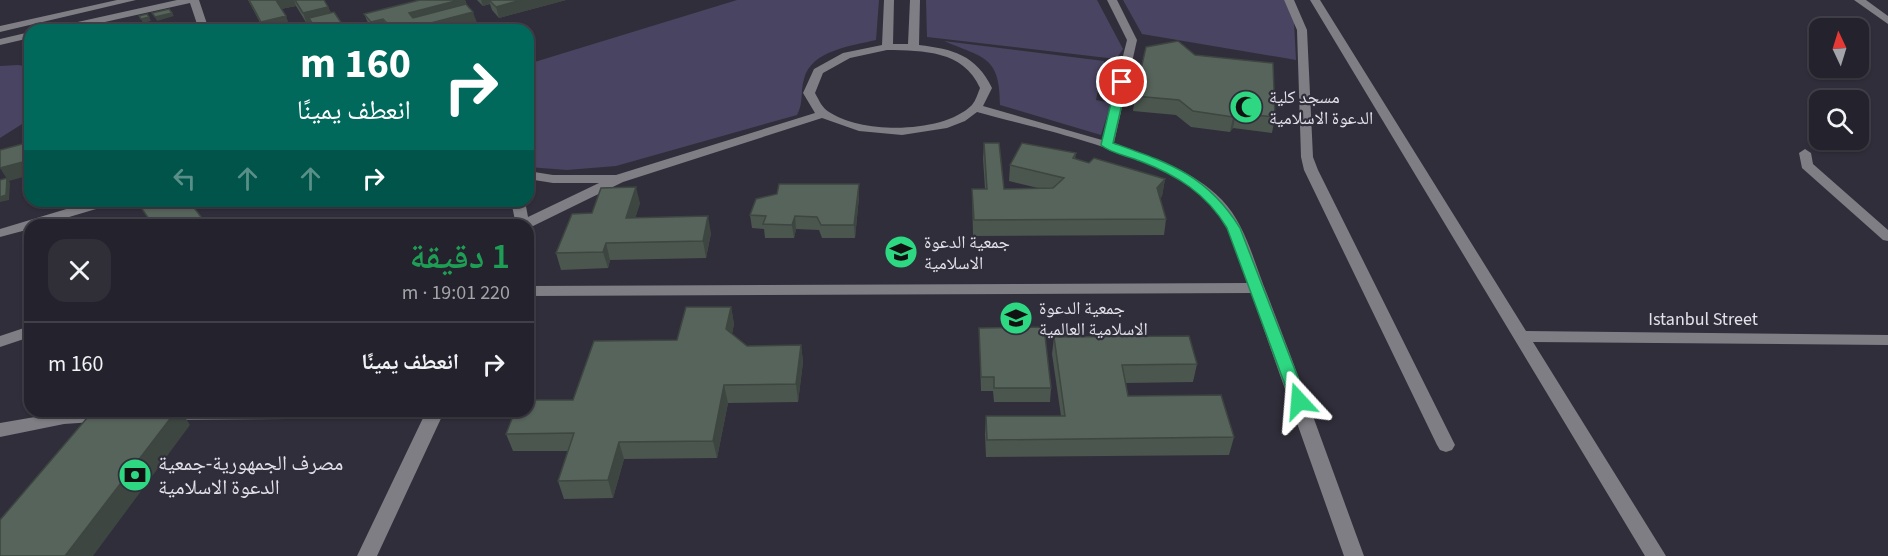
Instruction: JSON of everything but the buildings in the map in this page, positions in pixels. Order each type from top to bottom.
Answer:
[{"type":"street","points":[[0,29],[130,0]]},
{"type":"street","points":[[83,24],[193,0],[202,24]]},
{"type":"street","points":[[887,47],[890,0]]},
{"type":"street","points":[[913,47],[915,0]]},
{"type":"street","points":[[1107,145],[1132,40],[1112,0]]},
{"type":"street","points":[[1289,0],[1302,30],[1307,157],[1311,170],[1446,445]]},
{"type":"street","points":[[1316,0],[1519,336],[1656,556]]},
{"type":"street","points":[[1859,0],[1888,21]]},
{"type":"street","points":[[1298,18],[1327,18]]},
{"type":"street","points":[[0,42],[24,36]]},
{"type":"street","points":[[887,47],[913,47],[950,54],[976,68],[986,88],[975,108],[945,125],[901,132],[856,128],[823,114],[809,93],[818,71],[847,55],[887,47]]},
{"type":"street","points":[[975,108],[1107,145],[1166,166],[1196,185],[1220,205],[1234,228],[1257,288],[1354,556]]},
{"type":"street","points":[[534,220],[618,179],[823,114]]},
{"type":"street","points":[[1805,153],[1807,165],[1888,237]]},
{"type":"street","points":[[534,176],[553,179],[618,179]]},
{"type":"street","points":[[47,219],[88,207]]},
{"type":"street","points":[[0,233],[24,226]]},
{"type":"street","points":[[534,291],[1257,288]]},
{"type":"street","points":[[0,342],[24,333]]},
{"type":"street","name":"Istanbul Street","points":[[1519,336],[1888,340]]},
{"type":"street","points":[[0,430],[78,417]]},
{"type":"street","points":[[367,556],[433,417]]},
{"type":"shaded area","points":[[737,0],[879,0],[876,40],[845,47],[824,55],[815,62],[808,69],[804,79],[797,115],[616,166],[567,170],[534,167],[534,62]]},
{"type":"shaded area","points":[[926,0],[1097,0],[1123,49],[1116,59],[927,37]]},
{"type":"shaded area","points":[[1123,0],[1284,0],[1294,22],[1296,60],[1142,34]]},
{"type":"shaded area","points":[[944,41],[1104,61],[1096,100],[1111,103],[1101,135],[1000,105],[997,76],[993,67],[979,56]]},
{"type":"shaded area","points":[[0,66],[24,66],[24,123],[0,138]]},
{"type":"place","name":"مسجد كلية الدعوة الاسلامية","points":[[1246,107]]},
{"type":"place","name":"جمعية الدعوة الاسلامية","points":[[901,252]]},
{"type":"place","name":"جمعية الدعوة الاسلامية العالمية","points":[[1016,318]]},
{"type":"place","name":"مصرف الجمهورية-جمعية الدعوة الاسلامية","points":[[135,475]]},
{"type":"route","points":[[1122,82],[1107,145],[1166,166],[1196,185],[1220,205],[1234,228],[1299,401]]}]
